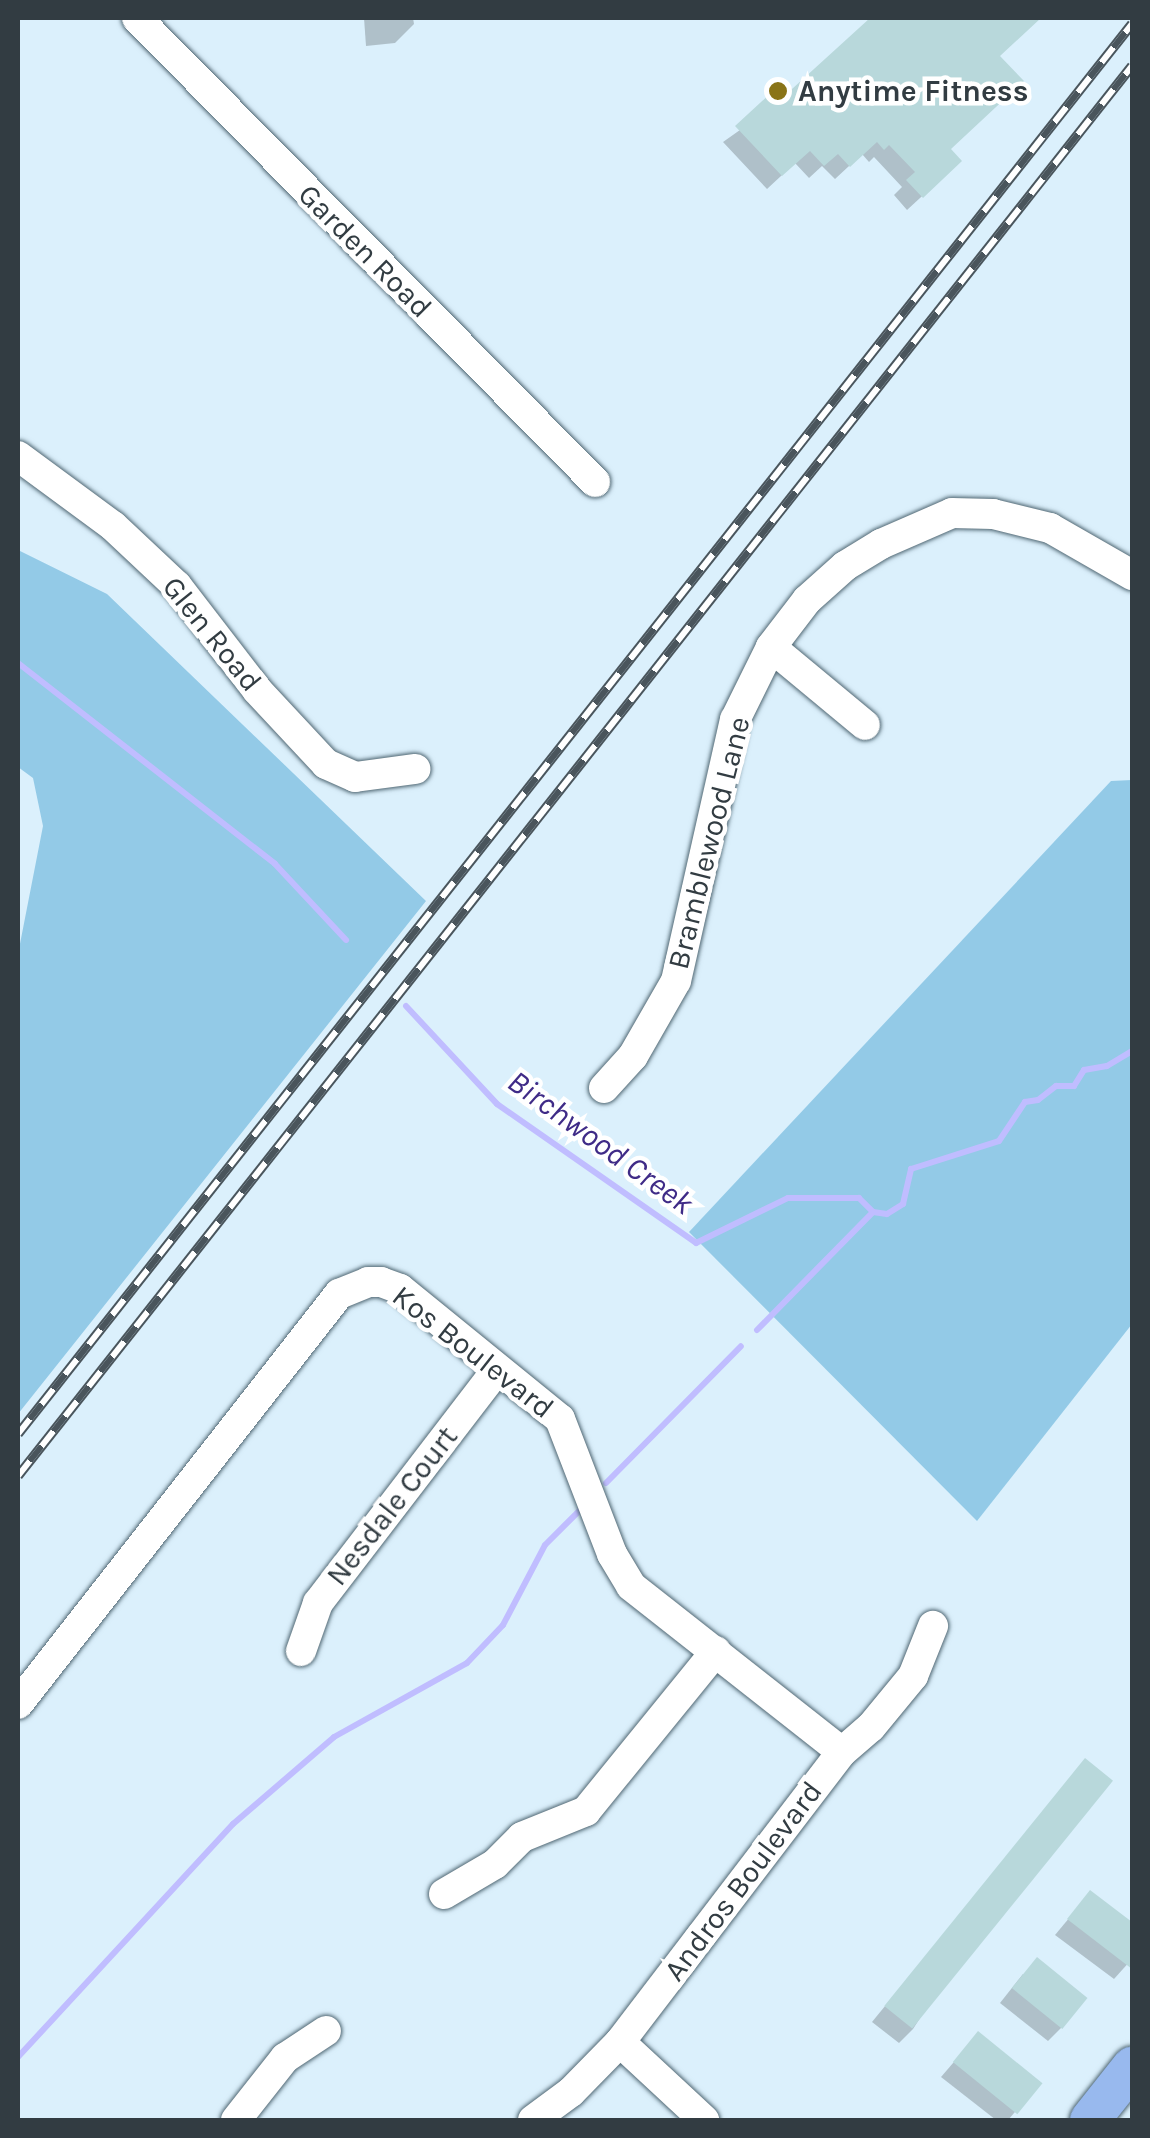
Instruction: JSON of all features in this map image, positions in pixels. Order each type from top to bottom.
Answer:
[{"type":"main road","points":[[1090,2120],[1132,2067]]},
{"type":"street","name":"Garden Road","points":[[137,18],[595,482]]},
{"type":"street","name":"Glen Road","points":[[18,456],[113,526],[178,586],[257,690],[326,764],[356,777],[415,770]]},
{"type":"street","name":"Bramblewood Lane","points":[[604,1088],[633,1056],[676,980],[734,720],[770,647],[807,600],[845,566],[916,526],[952,513],[993,514],[1050,528],[1132,575]]},
{"type":"street","points":[[770,647],[865,726]]},
{"type":"street","name":"Kos Boulevard","points":[[18,1704],[339,1294],[368,1282],[400,1289],[560,1418],[612,1554],[631,1586],[842,1752]]},
{"type":"street","name":"Nesdale Court","points":[[301,1650],[318,1603],[497,1370]]},
{"type":"street","name":"Andros Boulevard","points":[[532,2120],[571,2092],[620,2042],[842,1752],[870,1727],[913,1676],[933,1626]]},
{"type":"street","points":[[444,1894],[496,1864],[522,1836],[586,1812],[716,1651]]},
{"type":"street","points":[[236,2120],[285,2058],[326,2031]]},
{"type":"street","points":[[620,2042],[704,2120]]},
{"type":"shaded area","points":[[18,550],[107,594],[426,901],[18,1414],[18,954],[43,826],[33,778],[18,767]]},
{"type":"shaded area","points":[[1132,780],[1132,1324],[977,1521],[689,1232],[1111,781]]},
{"type":"building","points":[[870,18],[1041,18],[1000,56],[1024,81],[951,149],[962,161],[923,198],[906,180],[915,172],[889,145],[884,150],[877,142],[850,167],[838,154],[824,166],[810,151],[782,176],[735,126],[784,81],[792,89]]},
{"type":"building","points":[[1085,1758],[1113,1781],[912,2029],[884,2006]]},
{"type":"building","points":[[1090,1890],[1132,1922],[1132,1969],[1067,1919]]},
{"type":"building","points":[[1037,1957],[1088,1998],[1062,2029],[1012,1988]]},
{"type":"building","points":[[978,2031],[1043,2083],[1017,2114],[953,2062]]},
{"type":"waterway","name":"Birchwood Creek","points":[[18,663],[275,864],[346,940]]},
{"type":"waterway","name":"Birchwood Creek","points":[[406,1006],[497,1104],[696,1243],[788,1198],[859,1198],[873,1212],[887,1214],[903,1204],[911,1169],[999,1141],[1025,1102],[1038,1100],[1056,1086],[1074,1086],[1084,1070],[1107,1066],[1132,1051]]},
{"type":"waterway","points":[[757,1330],[873,1212]]},
{"type":"waterway","points":[[606,1483],[741,1346]]},
{"type":"waterway","points":[[18,2057],[233,1824],[334,1737],[467,1663],[503,1625],[545,1545],[580,1510]]},
{"type":"railway","points":[[18,1434],[1132,24]]},
{"type":"railway","points":[[18,1476],[1132,66]]},
{"type":"place","name":"Anytime Fitness","points":[[778,91]]}]
